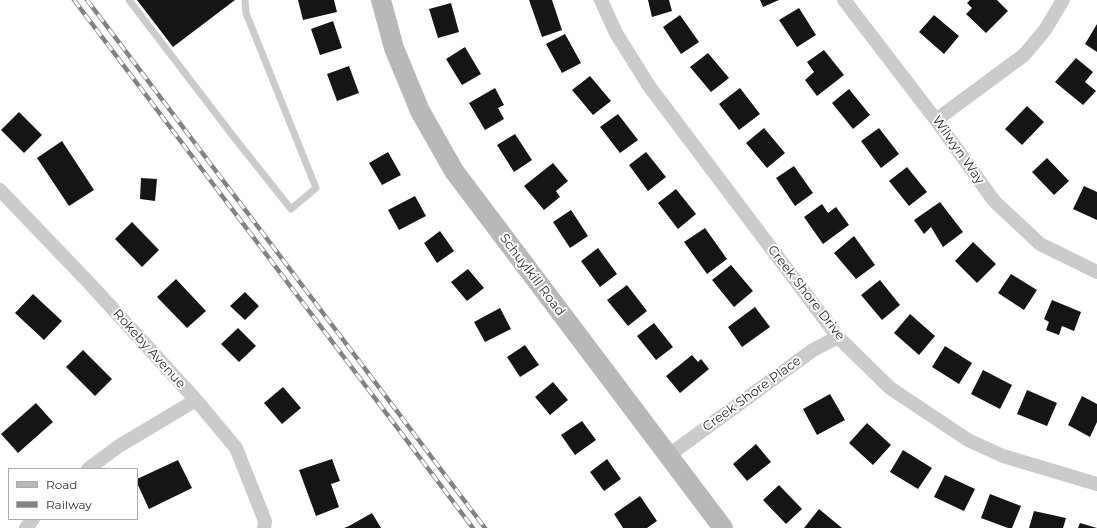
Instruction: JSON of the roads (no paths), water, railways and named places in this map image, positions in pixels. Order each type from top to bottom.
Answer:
[{"type":"street","name":"Schuylkill Road","points":[[381,0],[394,48],[420,111],[454,171],[723,528]]},
{"type":"street","name":"Creek Shore Drive","points":[[601,0],[616,33],[650,86],[838,337],[890,388],[968,440],[1003,456],[1097,484]]},
{"type":"street","name":"Wilwyn Way","points":[[844,0],[936,120],[994,202],[1040,244],[1097,272]]},
{"type":"street","points":[[936,120],[1024,55],[1045,30],[1063,0]]},
{"type":"street","name":"Rokeby Avenue","points":[[0,190],[91,285],[196,400],[236,448],[265,521],[264,528]]},
{"type":"street","name":"Creek Shore Place","points":[[669,455],[813,350],[838,337]]},
{"type":"street","points":[[89,468],[119,446],[196,400]]},
{"type":"street","points":[[26,528],[32,520]]},
{"type":"lane","points":[[129,0],[291,209],[316,188],[246,13],[245,0]]},
{"type":"railway","points":[[74,0],[473,528]]},
{"type":"railway","points":[[87,0],[485,528]]}]
